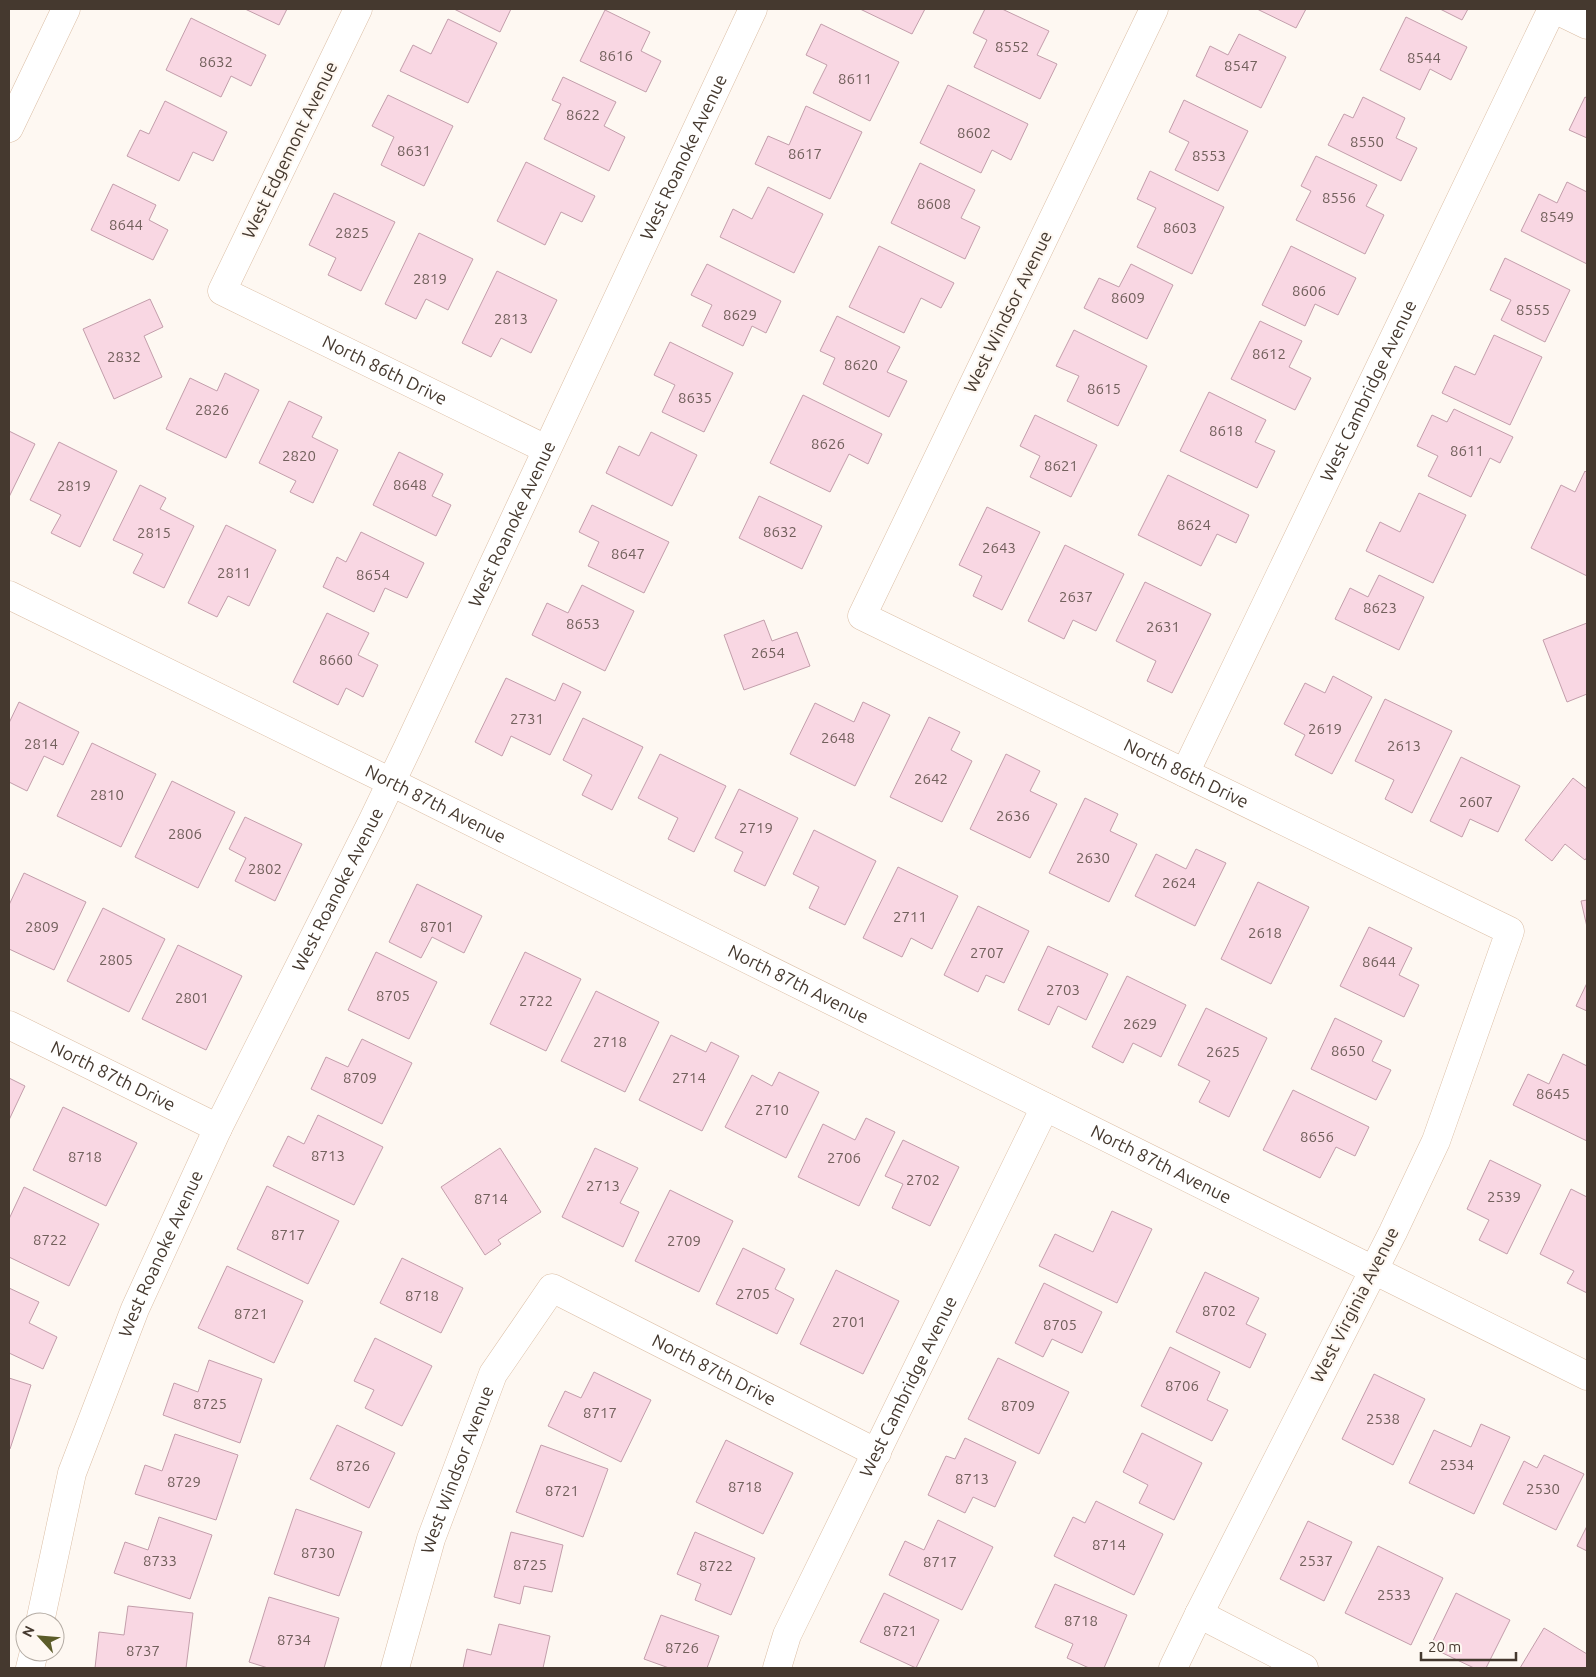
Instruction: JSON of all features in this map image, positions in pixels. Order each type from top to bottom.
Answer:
[{"type":"street","points":[[9,128],[66,9]]},
{"type":"street","name":"West Edgemont Avenue","points":[[222,291],[358,9]]},
{"type":"street","name":"West Roanoke Avenue","points":[[42,1612],[72,1473],[135,1309],[218,1128],[391,782],[753,9]]},
{"type":"street","name":"West Windsor Avenue","points":[[862,616],[1154,9]]},
{"type":"street","points":[[1553,9],[1587,25]]},
{"type":"street","name":"West Cambridge Avenue","points":[[1186,773],[1553,9]]},
{"type":"street","name":"North 86th Drive","points":[[222,291],[546,450]]},
{"type":"street","name":"North 87th Avenue","points":[[9,595],[391,782],[1587,1376]]},
{"type":"street","name":"North 86th Drive","points":[[862,616],[1510,931]]},
{"type":"street","name":"West Virginia Avenue","points":[[1173,1668],[1374,1270],[1436,1141],[1510,931]]},
{"type":"street","name":"North 87th Drive","points":[[9,1026],[218,1128]]},
{"type":"street","name":"West Cambridge Avenue","points":[[777,1668],[787,1635],[1045,1107]]},
{"type":"street","name":"West Windsor Avenue","points":[[395,1668],[431,1539],[493,1374],[552,1288]]},
{"type":"street","name":"North 87th Drive","points":[[552,1288],[876,1453]]},
{"type":"street","points":[[1199,1614],[1304,1668]]},
{"type":"building","points":[[245,9],[287,9],[279,25]]},
{"type":"building","points":[[454,9],[511,9],[500,32]]},
{"type":"building","points":[[860,9],[925,9],[912,34]]},
{"type":"building","points":[[985,9],[1002,9],[1049,31],[1037,55],[1057,64],[1040,99],[974,67],[987,40],[973,33]]},
{"type":"building","points":[[1257,9],[1306,9],[1296,28]]},
{"type":"building","points":[[1440,9],[1468,9],[1462,20]]},
{"type":"building","points":[[605,10],[650,32],[641,51],[661,61],[646,92],[580,61]]},
{"type":"building","points":[[1406,17],[1467,47],[1451,80],[1430,69],[1420,90],[1380,70]]},
{"type":"building","points":[[191,18],[266,55],[251,86],[231,76],[221,97],[166,70]]},
{"type":"building","points":[[448,19],[497,43],[468,103],[400,71],[413,45],[431,54]]},
{"type":"building","points":[[821,24],[899,62],[870,121],[813,93],[827,65],[806,55]]},
{"type":"building","points":[[1239,34],[1286,57],[1261,108],[1196,76],[1210,46],[1228,55]]},
{"type":"building","points":[[563,77],[616,102],[604,126],[625,137],[609,171],[544,139],[561,104],[552,100]]},
{"type":"building","points":[[948,85],[1028,124],[1011,160],[992,150],[981,173],[920,143]]},
{"type":"building","points":[[388,95],[453,126],[424,186],[381,165],[394,137],[372,126]]},
{"type":"building","points":[[1363,97],[1405,118],[1396,138],[1417,148],[1401,181],[1328,145],[1344,114],[1353,118]]},
{"type":"building","points":[[1585,97],[1587,98],[1587,138],[1569,130]]},
{"type":"building","points":[[1184,100],[1248,131],[1218,191],[1175,170],[1189,142],[1169,132]]},
{"type":"building","points":[[165,101],[227,132],[213,161],[193,152],[179,181],[127,156],[140,130],[149,134]]},
{"type":"building","points":[[806,106],[862,132],[830,199],[755,164],[768,136],[789,145]]},
{"type":"building","points":[[1316,156],[1377,185],[1366,206],[1384,215],[1365,254],[1296,220],[1311,191],[1301,186]]},
{"type":"building","points":[[526,162],[595,196],[582,222],[561,212],[545,245],[497,221]]},
{"type":"building","points":[[920,163],[975,190],[961,218],[980,227],[965,259],[891,223]]},
{"type":"building","points":[[1150,171],[1224,207],[1192,274],[1137,247],[1156,208],[1137,199]]},
{"type":"building","points":[[1567,182],[1587,192],[1587,264],[1521,231],[1539,194],[1557,203]]},
{"type":"building","points":[[113,184],[156,205],[149,220],[168,230],[153,260],[91,230]]},
{"type":"building","points":[[768,187],[823,214],[794,273],[720,237],[733,209],[752,219]]},
{"type":"building","points":[[334,193],[395,222],[361,291],[328,275],[336,258],[309,245]]},
{"type":"building","points":[[419,233],[473,259],[448,310],[426,299],[416,319],[385,304]]},
{"type":"building","points":[[879,246],[954,283],[941,308],[921,298],[904,333],[849,307]]},
{"type":"building","points":[[1291,246],[1356,278],[1338,315],[1315,304],[1305,326],[1262,305]]},
{"type":"building","points":[[1505,258],[1570,290],[1545,342],[1501,320],[1511,300],[1490,290]]},
{"type":"building","points":[[707,264],[781,301],[766,333],[752,326],[743,346],[702,326],[712,305],[691,295]]},
{"type":"building","points":[[1131,264],[1173,285],[1147,339],[1084,308],[1099,278],[1119,287]]},
{"type":"building","points":[[497,271],[557,300],[531,353],[501,338],[491,357],[462,343]]},
{"type":"building","points":[[150,299],[163,327],[144,336],[162,377],[114,399],[83,329]]},
{"type":"building","points":[[837,316],[900,347],[887,372],[907,381],[889,417],[823,384],[835,358],[820,351]]},
{"type":"building","points":[[1260,321],[1302,341],[1289,367],[1311,378],[1295,410],[1231,379]]},
{"type":"building","points":[[1074,330],[1147,366],[1118,426],[1067,401],[1079,376],[1056,366]]},
{"type":"building","points":[[1494,335],[1542,357],[1510,425],[1442,393],[1455,366],[1475,375]]},
{"type":"building","points":[[670,342],[733,373],[704,432],[662,412],[675,385],[654,375]]},
{"type":"building","points":[[225,373],[259,390],[226,458],[166,429],[190,378],[217,391]]},
{"type":"building","points":[[1209,392],[1266,420],[1255,442],[1275,451],[1257,488],[1180,451]]},
{"type":"building","points":[[803,395],[882,434],[868,464],[849,454],[830,492],[770,463]]},
{"type":"building","points":[[289,401],[322,417],[312,437],[338,450],[313,503],[290,492],[296,481],[259,463]]},
{"type":"building","points":[[1454,409],[1513,437],[1500,463],[1490,458],[1471,497],[1428,476],[1438,456],[1417,446],[1432,415],[1447,422]]},
{"type":"building","points":[[1035,415],[1097,445],[1071,497],[1030,477],[1040,456],[1020,446]]},
{"type":"building","points":[[9,431],[35,444],[9,497]]},
{"type":"building","points":[[651,432],[697,455],[672,506],[606,473],[619,446],[639,456]]},
{"type":"building","points":[[59,442],[117,471],[80,547],[51,533],[61,515],[30,500]]},
{"type":"building","points":[[399,452],[443,474],[432,496],[451,505],[436,536],[373,505]]},
{"type":"building","points":[[1585,471],[1587,473],[1587,576],[1531,548],[1561,485],[1575,492]]},
{"type":"building","points":[[1168,475],[1249,515],[1236,543],[1217,534],[1201,566],[1138,535]]},
{"type":"building","points":[[140,485],[166,498],[160,509],[194,526],[164,588],[133,573],[143,554],[113,540]]},
{"type":"building","points":[[1419,493],[1466,515],[1433,583],[1366,551],[1380,522],[1400,532]]},
{"type":"building","points":[[759,496],[822,526],[802,569],[739,538]]},
{"type":"building","points":[[592,505],[669,542],[644,593],[588,566],[599,542],[579,532]]},
{"type":"building","points":[[987,507],[1040,532],[1002,610],[973,596],[982,576],[959,565]]},
{"type":"building","points":[[226,525],[276,550],[249,606],[228,596],[217,617],[188,603]]},
{"type":"building","points":[[361,532],[424,563],[407,598],[385,588],[374,612],[323,587],[337,557],[346,562]]},
{"type":"building","points":[[1065,545],[1124,574],[1096,631],[1073,620],[1064,639],[1028,621]]},
{"type":"building","points":[[1379,575],[1424,597],[1399,650],[1335,619],[1350,588],[1368,597]]},
{"type":"building","points":[[1145,582],[1211,614],[1172,693],[1147,681],[1156,661],[1116,641]]},
{"type":"building","points":[[582,585],[634,611],[605,671],[532,635],[547,603],[568,613]]},
{"type":"building","points":[[327,613],[369,633],[358,655],[378,665],[363,697],[346,688],[338,705],[293,682]]},
{"type":"building","points":[[764,620],[772,641],[797,632],[810,666],[744,690],[724,635]]},
{"type":"building","points":[[1587,623],[1587,694],[1567,702],[1543,640]]},
{"type":"building","points":[[1333,676],[1372,697],[1332,774],[1295,755],[1305,735],[1284,724],[1305,683],[1325,693]]},
{"type":"building","points":[[506,678],[555,701],[563,683],[581,692],[550,755],[511,736],[502,756],[475,742]]},
{"type":"building","points":[[1385,699],[1452,731],[1412,813],[1385,799],[1394,780],[1355,761]]},
{"type":"building","points":[[19,702],[79,732],[63,765],[44,756],[27,791],[9,782],[9,723]]},
{"type":"building","points":[[863,702],[890,715],[855,786],[790,754],[815,703],[854,722]]},
{"type":"building","points":[[929,717],[960,732],[951,750],[972,761],[942,822],[890,797]]},
{"type":"building","points":[[583,718],[643,747],[612,810],[582,795],[592,775],[563,760]]},
{"type":"building","points":[[92,743],[156,774],[121,847],[57,816]]},
{"type":"building","points":[[660,754],[726,786],[694,852],[668,839],[678,818],[638,798]]},
{"type":"building","points":[[1006,754],[1040,771],[1030,791],[1057,804],[1030,858],[970,829]]},
{"type":"building","points":[[1461,757],[1520,786],[1498,832],[1470,819],[1462,837],[1430,821]]},
{"type":"building","points":[[1573,778],[1587,789],[1587,857],[1585,860],[1565,844],[1552,861],[1525,840]]},
{"type":"building","points":[[172,781],[235,812],[198,888],[135,857]]},
{"type":"building","points":[[739,789],[798,818],[765,886],[734,871],[743,852],[715,838]]},
{"type":"building","points":[[1085,798],[1118,814],[1110,831],[1137,844],[1109,902],[1049,873]]},
{"type":"building","points":[[245,817],[302,844],[275,901],[235,881],[246,858],[229,849]]},
{"type":"building","points":[[814,830],[876,861],[845,925],[809,908],[819,887],[793,874]]},
{"type":"building","points":[[1196,849],[1226,863],[1195,926],[1135,896],[1156,854],[1186,869]]},
{"type":"building","points":[[898,867],[958,896],[932,949],[911,938],[902,957],[863,938]]},
{"type":"building","points":[[24,873],[86,902],[54,970],[9,949],[9,905]]},
{"type":"building","points":[[1258,882],[1309,907],[1271,984],[1221,959]]},
{"type":"building","points":[[417,884],[482,916],[464,953],[432,937],[421,958],[389,942]]},
{"type":"building","points":[[1587,900],[1587,927],[1581,901]]},
{"type":"building","points":[[978,906],[1029,931],[1004,983],[986,975],[978,992],[944,975]]},
{"type":"building","points":[[103,908],[165,939],[129,1012],[67,981]]},
{"type":"building","points":[[1369,927],[1412,948],[1399,975],[1419,985],[1404,1017],[1340,986]]},
{"type":"building","points":[[178,945],[242,976],[206,1050],[142,1019]]},
{"type":"building","points":[[1048,946],[1108,974],[1086,1020],[1058,1006],[1049,1025],[1018,1010]]},
{"type":"building","points":[[376,952],[437,982],[409,1039],[348,1010]]},
{"type":"building","points":[[525,952],[581,979],[546,1051],[490,1024]]},
{"type":"building","points":[[1127,976],[1186,1005],[1161,1057],[1133,1043],[1123,1063],[1092,1047]]},
{"type":"building","points":[[1587,983],[1587,1011],[1576,1006]]},
{"type":"building","points":[[596,991],[659,1022],[625,1092],[561,1061]]},
{"type":"building","points":[[1206,1008],[1267,1038],[1229,1117],[1199,1102],[1210,1081],[1178,1065]]},
{"type":"building","points":[[1335,1018],[1382,1041],[1372,1061],[1391,1070],[1376,1100],[1311,1069]]},
{"type":"building","points":[[671,1035],[706,1052],[711,1042],[739,1056],[702,1131],[639,1100]]},
{"type":"building","points":[[362,1039],[412,1063],[382,1124],[311,1089],[326,1057],[348,1067]]},
{"type":"building","points":[[1563,1054],[1587,1066],[1587,1141],[1513,1105],[1528,1074],[1549,1084]]},
{"type":"building","points":[[779,1072],[819,1092],[786,1158],[725,1127],[752,1075],[772,1086]]},
{"type":"building","points":[[9,1078],[25,1086],[9,1120]]},
{"type":"building","points":[[1293,1090],[1369,1127],[1355,1156],[1336,1147],[1320,1178],[1263,1150]]},
{"type":"building","points":[[63,1107],[137,1143],[106,1206],[33,1170]]},
{"type":"building","points":[[318,1115],[383,1147],[354,1205],[273,1166],[288,1136],[304,1144]]},
{"type":"building","points":[[866,1118],[895,1132],[859,1206],[798,1177],[823,1124],[855,1140]]},
{"type":"building","points":[[903,1140],[959,1167],[930,1226],[892,1208],[903,1184],[885,1176]]},
{"type":"building","points":[[500,1148],[541,1212],[498,1240],[501,1244],[485,1255],[441,1187]]},
{"type":"building","points":[[595,1148],[638,1168],[620,1203],[639,1212],[623,1247],[562,1217]]},
{"type":"building","points":[[1490,1160],[1541,1185],[1507,1254],[1479,1240],[1489,1220],[1467,1209]]},
{"type":"building","points":[[267,1186],[339,1221],[308,1284],[237,1249]]},
{"type":"building","points":[[24,1187],[99,1224],[69,1286],[9,1257],[9,1219]]},
{"type":"building","points":[[1571,1189],[1587,1197],[1587,1293],[1567,1283],[1574,1271],[1540,1254]]},
{"type":"building","points":[[670,1190],[733,1221],[699,1292],[635,1261]]},
{"type":"building","points":[[1112,1211],[1152,1229],[1117,1303],[1039,1266],[1055,1234],[1093,1252]]},
{"type":"building","points":[[743,1248],[785,1269],[775,1289],[794,1299],[777,1334],[716,1304]]},
{"type":"building","points":[[402,1258],[463,1288],[441,1333],[380,1303]]},
{"type":"building","points":[[227,1266],[303,1301],[274,1363],[198,1328]]},
{"type":"building","points":[[836,1270],[899,1301],[863,1374],[800,1344]]},
{"type":"building","points":[[1205,1272],[1259,1298],[1246,1324],[1266,1334],[1250,1368],[1176,1332]]},
{"type":"building","points":[[1044,1283],[1102,1312],[1082,1353],[1052,1339],[1043,1357],[1015,1343]]},
{"type":"building","points":[[9,1288],[39,1302],[29,1323],[57,1337],[43,1369],[9,1353]]},
{"type":"building","points":[[375,1338],[432,1366],[402,1426],[365,1408],[374,1390],[354,1381]]},
{"type":"building","points":[[1170,1347],[1220,1372],[1207,1400],[1228,1410],[1212,1441],[1141,1406]]},
{"type":"building","points":[[998,1358],[1069,1392],[1039,1454],[968,1419]]},
{"type":"building","points":[[209,1360],[262,1379],[240,1443],[163,1415],[174,1383],[198,1392]]},
{"type":"building","points":[[594,1372],[651,1400],[621,1462],[548,1426],[565,1391],[581,1398]]},
{"type":"building","points":[[1374,1374],[1425,1399],[1393,1465],[1342,1439]]},
{"type":"building","points":[[9,1378],[31,1385],[10,1449],[9,1448]]},
{"type":"building","points":[[1481,1424],[1510,1437],[1474,1514],[1409,1483],[1434,1430],[1471,1447]]},
{"type":"building","points":[[337,1425],[395,1453],[369,1508],[310,1479]]},
{"type":"building","points":[[1142,1433],[1202,1463],[1174,1520],[1139,1503],[1148,1485],[1123,1472]]},
{"type":"building","points":[[175,1434],[238,1455],[216,1520],[135,1494],[145,1465],[162,1471]]},
{"type":"building","points":[[965,1438],[1016,1462],[995,1507],[973,1497],[965,1513],[928,1495],[946,1456],[955,1459]]},
{"type":"building","points":[[726,1440],[793,1473],[763,1534],[696,1502]]},
{"type":"building","points":[[541,1445],[608,1469],[583,1537],[516,1512]]},
{"type":"building","points":[[1544,1455],[1584,1474],[1556,1530],[1503,1504],[1524,1461],[1537,1468]]},
{"type":"building","points":[[1096,1501],[1163,1534],[1134,1595],[1054,1556],[1073,1517],[1085,1523]]},
{"type":"building","points":[[296,1509],[362,1532],[339,1596],[274,1574]]},
{"type":"building","points":[[159,1517],[212,1535],[190,1599],[114,1573],[125,1542],[148,1550]]},
{"type":"building","points":[[938,1520],[993,1547],[962,1610],[889,1575],[905,1541],[924,1550]]},
{"type":"building","points":[[1308,1521],[1352,1542],[1324,1601],[1280,1579]]},
{"type":"building","points":[[1587,1526],[1587,1551],[1577,1546]]},
{"type":"building","points":[[511,1532],[563,1545],[552,1592],[524,1586],[520,1604],[494,1597]]},
{"type":"building","points":[[695,1532],[755,1558],[731,1615],[695,1600],[701,1584],[677,1574]]},
{"type":"building","points":[[1378,1546],[1443,1578],[1411,1645],[1345,1613]]},
{"type":"building","points":[[1055,1584],[1127,1615],[1104,1668],[1089,1668],[1067,1658],[1073,1644],[1035,1627]]},
{"type":"building","points":[[884,1593],[939,1620],[916,1668],[860,1642]]},
{"type":"building","points":[[1456,1593],[1510,1620],[1486,1668],[1474,1668],[1430,1647]]},
{"type":"building","points":[[269,1597],[339,1618],[324,1668],[268,1668],[249,1662]]},
{"type":"building","points":[[128,1606],[193,1613],[186,1668],[95,1668],[99,1632],[124,1635]]},
{"type":"building","points":[[661,1615],[719,1636],[707,1668],[669,1668],[644,1659]]},
{"type":"building","points":[[499,1624],[550,1636],[543,1668],[463,1668],[467,1649],[491,1655]]},
{"type":"building","points":[[1544,1628],[1587,1654],[1587,1668],[1520,1668]]}]
